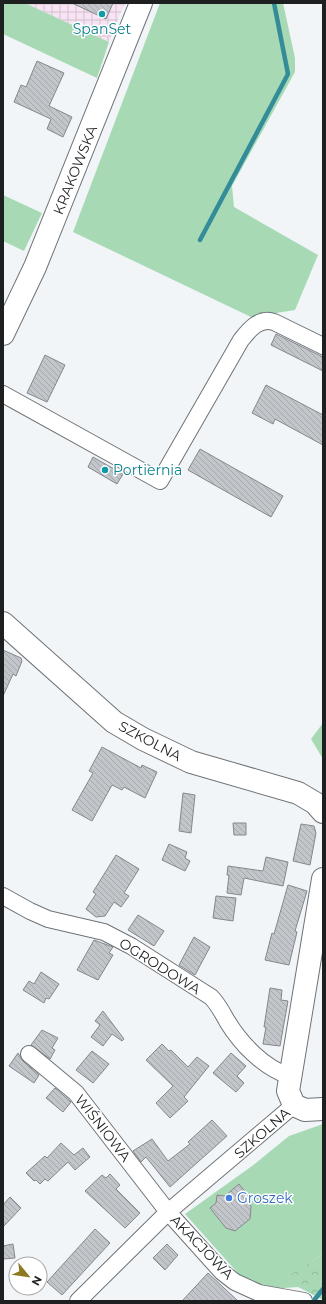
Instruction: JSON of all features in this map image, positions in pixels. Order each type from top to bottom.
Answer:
[{"type":"street","name":"KRAKOWSKA","points":[[3,334],[35,267],[141,3]]},
{"type":"street","points":[[3,394],[160,481],[241,340],[258,322],[269,320],[323,346]]},
{"type":"street","name":"SZKOLNA","points":[[3,623],[114,722],[143,739],[191,762],[298,793],[315,803],[323,812]]},
{"type":"street","name":"SZKOLNA","points":[[78,1301],[168,1212],[294,1105],[288,1091],[289,1076],[303,1007],[323,879]]},
{"type":"street","name":"OGRODOWA","points":[[3,896],[48,919],[104,932],[131,946],[211,997],[217,1003],[244,1045],[275,1070],[289,1076]]},
{"type":"street","name":"WIŚNIOWA","points":[[29,1054],[76,1093],[168,1212]]},
{"type":"street","points":[[294,1105],[305,1110],[323,1109]]},
{"type":"street","name":"AKACJOWA","points":[[168,1212],[222,1272],[235,1282],[259,1293],[304,1301]]},
{"type":"shaded area","points":[[25,3],[125,3],[109,42]]},
{"type":"green space","points":[[3,3],[25,3],[109,42],[97,78],[3,34]]},
{"type":"green space","points":[[160,3],[283,3],[295,58],[295,72],[232,186],[234,207],[318,255],[295,310],[251,317],[73,232]]},
{"type":"green space","points":[[3,195],[42,213],[24,251],[3,241]]},
{"type":"green space","points":[[323,723],[323,759],[311,739]]},
{"type":"green space","points":[[323,1124],[323,1254],[284,1279],[299,1287],[267,1289],[244,1280],[185,1214],[252,1166],[289,1136]]},
{"type":"green space","points":[[323,1254],[323,1300],[283,1279]]},
{"type":"building","name":"SpanSet","points":[[72,3],[113,3],[106,19]]},
{"type":"building","points":[[37,61],[64,73],[49,106],[72,117],[63,137],[47,129],[51,119],[14,102],[21,85],[26,87]]},
{"type":"building","points":[[276,334],[323,357],[323,371],[271,345]]},
{"type":"building","points":[[45,355],[65,365],[47,402],[27,393]]},
{"type":"building","points":[[266,385],[323,415],[323,445],[275,419],[273,424],[252,413]]},
{"type":"building","points":[[200,449],[283,496],[271,517],[188,470]]},
{"type":"building","name":"Portiernia","points":[[93,457],[123,474],[117,484],[88,467]]},
{"type":"building","points":[[3,650],[21,658],[22,661],[16,676],[13,674],[3,696]]},
{"type":"building","points":[[102,747],[141,768],[142,765],[157,772],[145,798],[124,787],[122,790],[112,785],[92,821],[72,810],[93,773],[89,771]]},
{"type":"building","points":[[183,793],[195,795],[191,833],[179,831]]},
{"type":"building","points":[[233,823],[246,823],[246,835],[234,835]]},
{"type":"building","points":[[301,824],[314,826],[316,833],[310,865],[293,861]]},
{"type":"building","points":[[169,844],[187,852],[185,858],[190,861],[185,871],[162,860]]},
{"type":"building","points":[[116,855],[139,869],[124,893],[129,896],[121,907],[114,902],[105,916],[96,917],[86,909],[96,894],[93,892]]},
{"type":"building","points":[[266,857],[288,862],[283,886],[244,878],[241,895],[227,893],[229,875],[227,875],[228,866],[263,871]]},
{"type":"building","points":[[288,885],[307,891],[295,931],[297,932],[289,965],[265,960],[272,933],[274,934]]},
{"type":"building","points":[[216,896],[236,898],[233,921],[213,918]]},
{"type":"building","points":[[138,915],[164,931],[154,946],[128,930]]},
{"type":"building","points":[[194,937],[210,947],[195,975],[179,965]]},
{"type":"building","points":[[94,940],[113,947],[109,953],[113,955],[98,980],[77,970]]},
{"type":"building","points":[[41,972],[59,984],[49,999],[46,998],[44,1003],[23,990],[29,981],[34,984]]},
{"type":"building","points":[[270,988],[282,990],[281,1000],[288,1001],[280,1046],[263,1044]]},
{"type":"building","points":[[103,1011],[124,1039],[122,1041],[112,1034],[103,1046],[91,1037],[100,1025],[95,1021]]},
{"type":"building","points":[[42,1030],[58,1038],[52,1048],[55,1050],[50,1059],[31,1045]]},
{"type":"building","points":[[162,1044],[169,1051],[171,1050],[188,1067],[197,1057],[209,1066],[184,1097],[188,1101],[170,1118],[156,1103],[173,1086],[146,1060]]},
{"type":"building","points":[[92,1051],[109,1064],[93,1083],[76,1070]]},
{"type":"building","points":[[18,1053],[23,1061],[39,1075],[34,1083],[9,1066]]},
{"type":"building","points":[[231,1053],[246,1066],[237,1076],[244,1083],[236,1092],[213,1073]]},
{"type":"building","points":[[55,1088],[71,1102],[63,1112],[46,1098]]},
{"type":"building","points":[[212,1120],[227,1136],[170,1187],[146,1157],[141,1162],[133,1151],[152,1139],[168,1161],[190,1144],[188,1142]]},
{"type":"building","points":[[61,1143],[74,1155],[83,1148],[90,1157],[75,1170],[68,1162],[48,1181],[45,1179],[40,1184],[36,1180],[34,1181],[26,1173],[45,1156],[47,1158]]},
{"type":"building","points":[[110,1174],[120,1185],[116,1189],[140,1213],[125,1228],[85,1191],[102,1175],[106,1178]]},
{"type":"building","points":[[239,1184],[250,1198],[250,1219],[235,1231],[226,1228],[210,1208],[216,1203],[217,1195],[225,1196]]},
{"type":"building","points":[[10,1197],[21,1208],[3,1227],[3,1205]]},
{"type":"building","points":[[95,1229],[110,1243],[62,1295],[48,1283],[48,1281]]},
{"type":"building","points":[[13,1244],[15,1256],[8,1256],[8,1259],[3,1259],[3,1246]]},
{"type":"building","points":[[167,1244],[178,1255],[165,1270],[153,1258]]},
{"type":"building","points":[[208,1273],[238,1301],[182,1301]]},
{"type":"waterway","points":[[200,240],[288,74],[274,3]]},
{"type":"waterway","points":[[315,1299],[323,1289]]},
{"type":"place","name":"SpanSet","points":[[102,14]]},
{"type":"place","name":"Portiernia","points":[[105,470]]},
{"type":"place","name":"Groszek","points":[[229,1198]]}]
